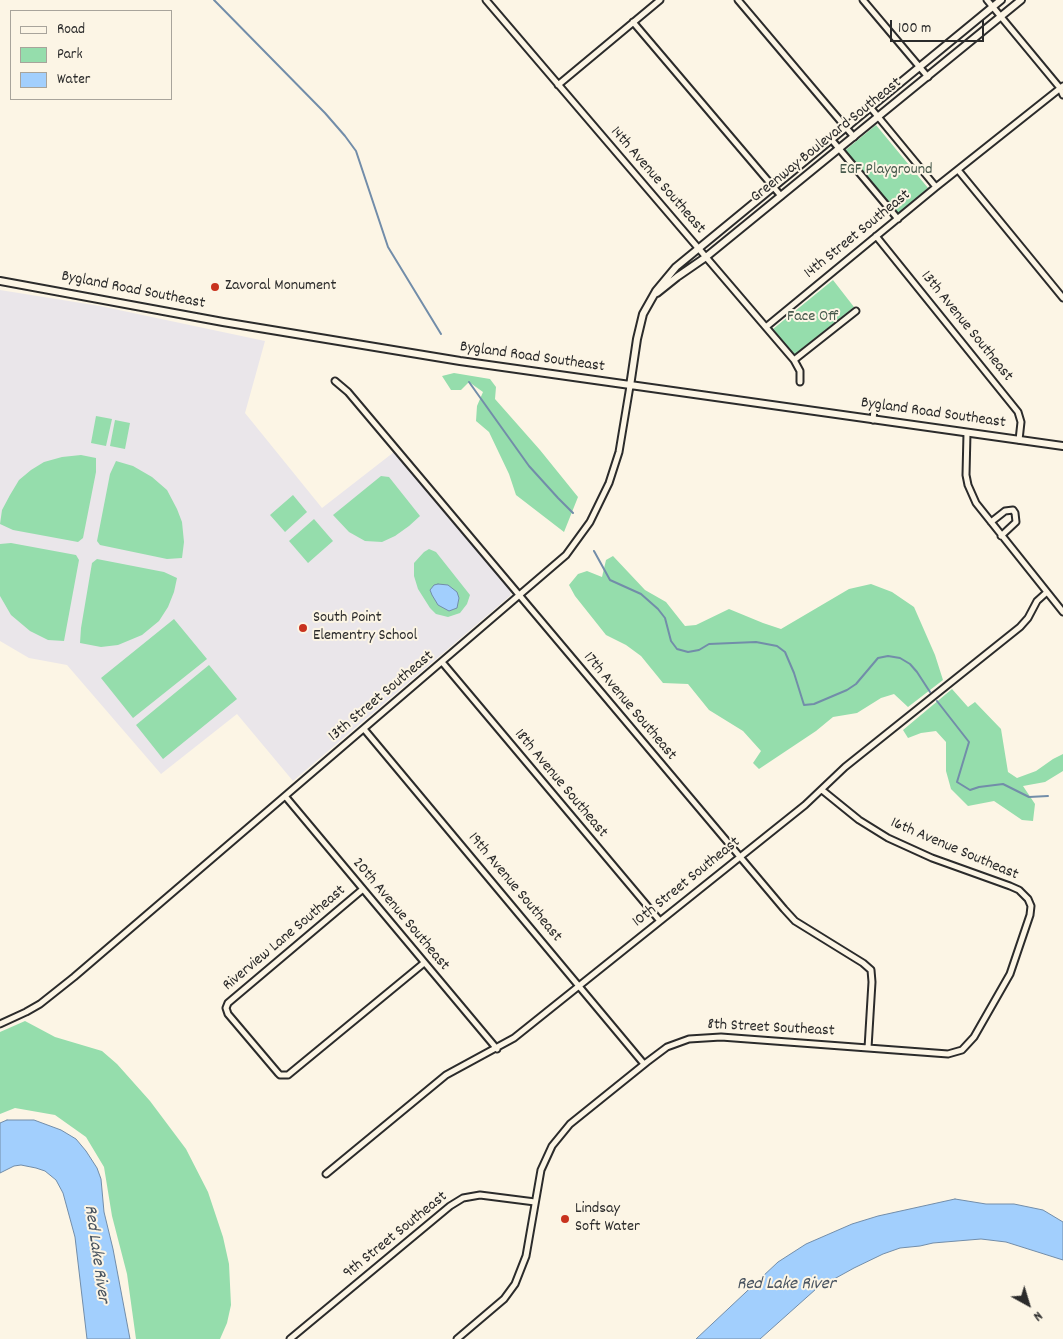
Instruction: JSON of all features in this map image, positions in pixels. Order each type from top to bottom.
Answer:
[{"type":"street","name":"14th Avenue Southeast","points":[[486,0],[794,360],[800,371],[800,382]]},
{"type":"street","points":[[558,85],[660,0]]},
{"type":"street","points":[[738,0],[854,137]]},
{"type":"street","points":[[863,0],[928,77]]},
{"type":"street","points":[[987,0],[1061,87],[1063,95]]},
{"type":"street","name":"Greenway Boulevard Southeast","points":[[630,386],[640,325],[650,301],[662,282],[698,248],[1001,0]]},
{"type":"street","name":"Greenway Boulevard Southeast","points":[[650,301],[677,277],[706,257],[1022,0]]},
{"type":"street","points":[[633,22],[781,196]]},
{"type":"street","name":"14th Street Southeast","points":[[766,326],[1061,87]]},
{"type":"street","points":[[870,107],[936,188]]},
{"type":"street","points":[[831,139],[898,219]]},
{"type":"street","points":[[958,170],[1063,298]]},
{"type":"street","name":"13th Avenue Southeast","points":[[876,236],[1018,412],[1021,422],[1019,440]]},
{"type":"street","name":"Bygland Road Southeast","points":[[0,281],[328,340],[544,374],[1063,446]]},
{"type":"street","points":[[794,360],[856,311]]},
{"type":"street","name":"17th Avenue Southeast","points":[[335,381],[348,392],[795,920],[871,970],[868,1048]]},
{"type":"street","name":"13th Street Southeast","points":[[0,1024],[40,1004],[74,977],[566,555],[580,538],[604,497],[620,445],[630,386]]},
{"type":"street","points":[[873,420],[874,410]]},
{"type":"street","points":[[967,433],[966,474],[968,486],[976,503],[1063,612]]},
{"type":"street","points":[[991,522],[1005,511],[1013,510],[1016,522],[1001,536]]},
{"type":"street","name":"10th Street Southeast","points":[[326,1174],[446,1075],[497,1049],[514,1038],[805,805],[845,766],[1020,627],[1028,618],[1037,601],[1047,592]]},
{"type":"street","name":"18th Avenue Southeast","points":[[442,662],[660,921]]},
{"type":"street","name":"19th Avenue Southeast","points":[[364,729],[644,1064]]},
{"type":"street","name":"16th Avenue Southeast","points":[[822,790],[859,820],[888,838],[932,858],[1010,886],[1019,890],[1028,899]]},
{"type":"street","name":"20th Avenue Southeast","points":[[285,796],[497,1049]]},
{"type":"street","name":"Riverview Lane Southeast","points":[[362,889],[228,1003],[226,1008],[228,1014],[278,1073],[280,1075],[288,1075],[424,963]]},
{"type":"street","name":"8th Street Southeast","points":[[457,1339],[504,1299],[514,1284],[526,1256],[534,1202],[543,1164],[552,1146],[560,1135],[644,1064],[667,1047],[689,1039],[704,1037],[745,1038],[955,1053],[968,1045],[1010,974],[1030,915],[1031,906],[1028,899]]},
{"type":"street","name":"9th Street Southeast","points":[[290,1339],[450,1206],[463,1198],[480,1195],[534,1202]]},
{"type":"shaded area","points":[[0,290],[100,306],[265,341],[245,413],[322,508],[394,452],[511,591],[510,596],[293,781],[237,714],[161,774],[67,665],[29,658],[0,641]]},
{"type":"green space","name":"EGF Playground","points":[[876,125],[928,188],[896,215],[843,152]]},
{"type":"green space","name":"Face Off","points":[[833,280],[854,307],[794,355],[773,329]]},
{"type":"green space","points":[[454,373],[490,379],[496,387],[495,399],[578,497],[564,532],[516,495],[509,474],[489,432],[476,421],[477,406],[483,392],[469,382],[461,390],[451,390],[442,376]]},
{"type":"green space","points":[[96,416],[112,419],[106,446],[91,443]]},
{"type":"green space","points":[[115,420],[130,423],[125,449],[110,446]]},
{"type":"green space","points":[[81,455],[96,458],[96,472],[83,538],[78,542],[13,530],[0,524],[2,510],[19,480],[44,462],[62,457]]},
{"type":"green space","points":[[116,461],[133,466],[152,477],[167,490],[182,522],[184,542],[182,558],[167,559],[100,545],[97,541],[110,474]]},
{"type":"green space","points":[[381,476],[389,477],[420,516],[395,536],[382,542],[365,541],[349,532],[333,515]]},
{"type":"green space","points":[[293,495],[307,512],[285,532],[270,515]]},
{"type":"green space","points":[[314,519],[333,541],[308,563],[289,541]]},
{"type":"green space","points":[[11,543],[76,555],[79,560],[64,641],[48,640],[30,631],[11,615],[0,596],[0,544]]},
{"type":"green space","points":[[429,549],[436,552],[470,595],[467,604],[460,613],[448,617],[436,614],[418,589],[414,576],[414,563]]},
{"type":"green space","points":[[613,556],[645,590],[666,602],[685,626],[696,625],[729,609],[781,629],[849,589],[871,584],[892,592],[914,607],[935,655],[943,680],[908,707],[894,694],[881,698],[857,713],[833,717],[816,731],[759,769],[753,763],[761,751],[743,731],[709,710],[688,684],[663,683],[641,656],[626,645],[606,635],[575,596],[569,585],[578,574],[587,571],[602,577],[606,560]]},
{"type":"green space","points":[[97,559],[164,572],[177,578],[168,607],[159,621],[142,635],[118,645],[101,647],[80,643],[92,563]]},
{"type":"green space","points":[[174,619],[207,659],[133,718],[101,678]]},
{"type":"green space","points":[[209,665],[237,699],[163,759],[136,725]]},
{"type":"green space","points":[[952,689],[968,707],[975,702],[1001,729],[1008,772],[1017,778],[1036,771],[1063,754],[1063,771],[1045,782],[1023,786],[1035,804],[1033,821],[1022,820],[994,801],[968,806],[951,789],[946,771],[946,742],[936,731],[921,733],[908,738],[903,730]]},
{"type":"green space","points":[[25,1021],[55,1037],[102,1051],[117,1064],[150,1101],[186,1149],[208,1192],[223,1237],[229,1264],[231,1305],[227,1323],[220,1339],[136,1339],[127,1274],[112,1216],[104,1167],[86,1137],[55,1115],[15,1108],[0,1114],[0,1032]]},
{"type":"water","points":[[434,585],[448,585],[457,592],[459,598],[457,608],[449,611],[438,605],[430,590]]},
{"type":"water","name":"Red Lake River","points":[[7,1120],[34,1120],[61,1130],[76,1139],[97,1168],[101,1179],[104,1212],[130,1339],[87,1339],[75,1237],[63,1193],[56,1180],[45,1171],[36,1168],[21,1165],[14,1166],[0,1173],[0,1123]]},
{"type":"water","name":"Red Lake River","points":[[955,1199],[986,1204],[1014,1204],[1043,1210],[1063,1222],[1063,1260],[1006,1242],[981,1239],[900,1248],[854,1268],[816,1289],[760,1339],[696,1339],[778,1262],[806,1244],[852,1224],[878,1216]]},
{"type":"waterway","points":[[214,0],[325,113],[356,151],[388,247],[441,334]]},
{"type":"waterway","points":[[469,382],[529,466],[573,513]]},
{"type":"waterway","points":[[594,551],[610,580],[641,594],[658,609],[665,618],[671,641],[677,649],[688,652],[699,650],[709,644],[756,642],[777,646],[785,652],[804,705],[814,704],[847,690],[856,684],[878,658],[888,656],[900,658],[910,664],[930,692]]},
{"type":"waterway","points":[[937,701],[969,742],[957,782],[970,790],[1003,784],[1029,797],[1048,796]]},
{"type":"place","name":"Zavoral Monument","points":[[215,287]]},
{"type":"place","name":"South Point Elementry School","points":[[303,628]]},
{"type":"place","name":"Lindsay Soft Water","points":[[565,1219]]}]
